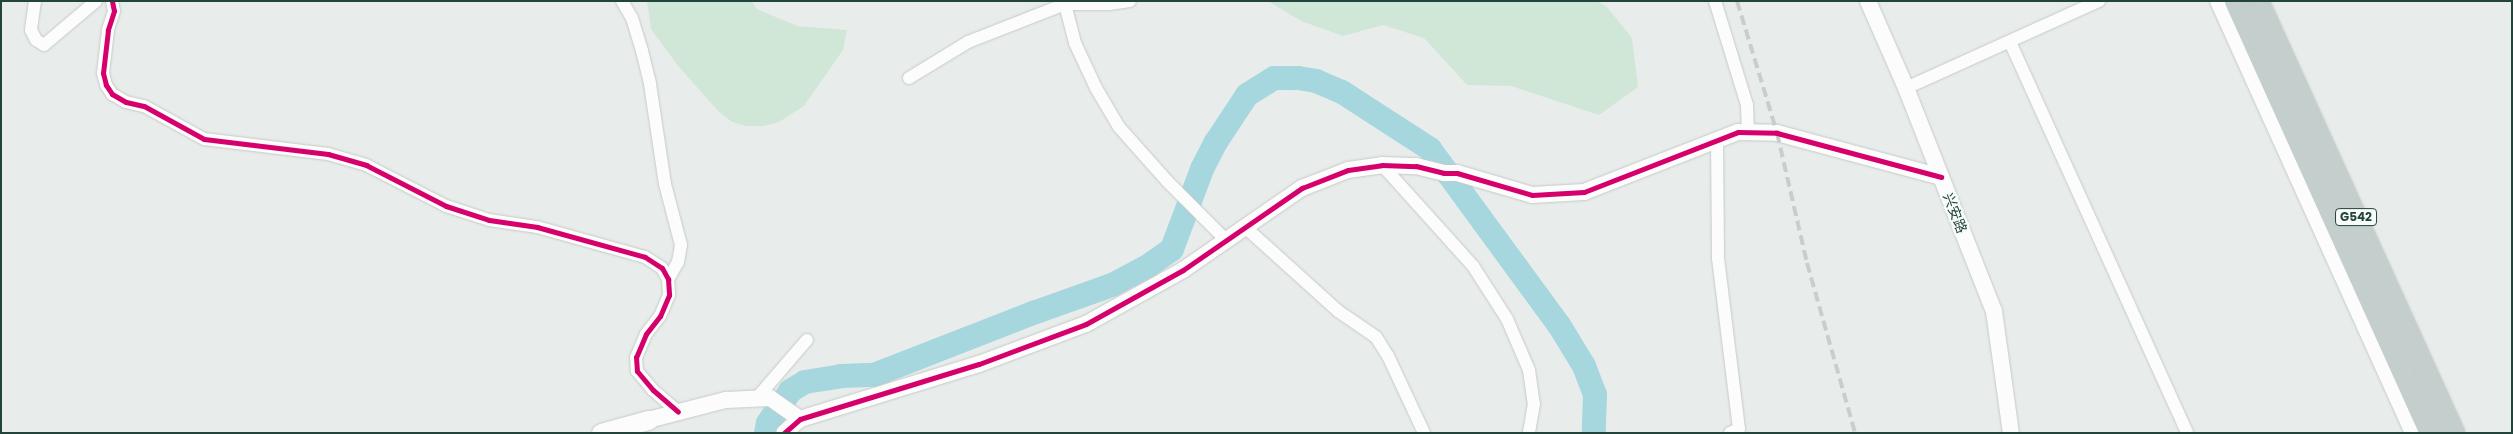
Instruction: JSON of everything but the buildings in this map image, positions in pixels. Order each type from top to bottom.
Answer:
[{"type":"highway","name":"G542","points":[[2234,1],[2430,433]]},
{"type":"highway","name":"G542","points":[[2258,1],[2454,433]]},
{"type":"main road","points":[[601,433],[648,420]]},
{"type":"main road","points":[[629,433],[648,420]]},
{"type":"street","points":[[35,1],[31,30],[36,40],[44,45],[96,1]]},
{"type":"street","points":[[112,1],[114,11],[108,30],[103,73],[106,85],[112,94],[126,102],[144,106],[204,139],[328,154],[366,165],[446,206],[489,220],[537,226],[645,257],[662,268],[668,279],[669,295],[660,316],[646,334],[636,358],[637,371],[653,390],[678,412]]},
{"type":"street","points":[[622,1],[632,18],[650,84],[665,184],[681,245],[678,262],[668,279]]},
{"type":"street","points":[[909,78],[968,42],[1065,4],[1109,4],[1130,1]]},
{"type":"street","points":[[1715,1],[1747,105],[1748,132]]},
{"type":"street","name":"兴安路","points":[[1868,1],[1906,88],[1994,311],[2011,433]]},
{"type":"street","points":[[1906,88],[2099,1]]},
{"type":"street","points":[[2218,1],[2413,433]]},
{"type":"street","points":[[1065,4],[1075,43],[1096,88],[1119,127],[1183,197],[1226,240]]},
{"type":"street","points":[[2010,42],[2187,433]]},
{"type":"street","points":[[784,433],[800,419],[979,364],[1086,324],[1183,270],[1317,180],[1348,170],[1382,165],[1416,166],[1532,195],[1584,192],[1738,132],[1748,132],[1778,133],[1941,177]]},
{"type":"street","points":[[1717,140],[1718,258],[1739,429],[1730,433]]},
{"type":"street","points":[[1382,165],[1473,266],[1507,319],[1529,370],[1534,404],[1529,433]]},
{"type":"street","points":[[1246,227],[1338,311],[1376,337],[1388,356],[1424,433]]},
{"type":"street","points":[[763,399],[807,340]]},
{"type":"street","points":[[648,420],[726,400],[763,399],[785,409],[800,419]]},
{"type":"green space","points":[[647,1],[751,1],[757,9],[797,26],[847,30],[843,50],[804,106],[779,122],[764,126],[746,126],[732,122],[718,111],[679,67],[651,29]]},
{"type":"green space","points":[[1268,1],[1597,1],[1607,7],[1632,38],[1638,87],[1599,115],[1511,86],[1467,85],[1424,38],[1383,25],[1343,36],[1301,21]]},
{"type":"waterway","points":[[766,433],[768,423],[790,391],[805,382],[841,376],[874,375],[1036,312],[1112,285],[1148,266],[1172,249],[1202,169],[1216,142],[1247,95],[1274,78],[1298,78],[1316,81],[1342,92],[1430,149],[1559,325],[1584,366],[1595,395],[1594,433]]},
{"type":"railway","points":[[1737,1],[1777,133],[1807,263],[1855,433]]},
{"type":"cycle path","points":[[112,1],[114,11],[108,30],[103,73],[106,85],[112,94],[126,102],[144,106],[204,139],[328,154],[366,165],[446,206],[489,220],[537,227],[645,257],[662,268],[668,279],[669,295],[660,316],[646,334],[636,357],[637,371],[653,390],[678,412]]},
{"type":"cycle path","points":[[784,433],[800,419],[979,364],[1086,324],[1183,270],[1302,188],[1348,170],[1382,165],[1416,166],[1444,173],[1457,173],[1532,195],[1584,192],[1738,132],[1777,133],[1941,177]]}]
